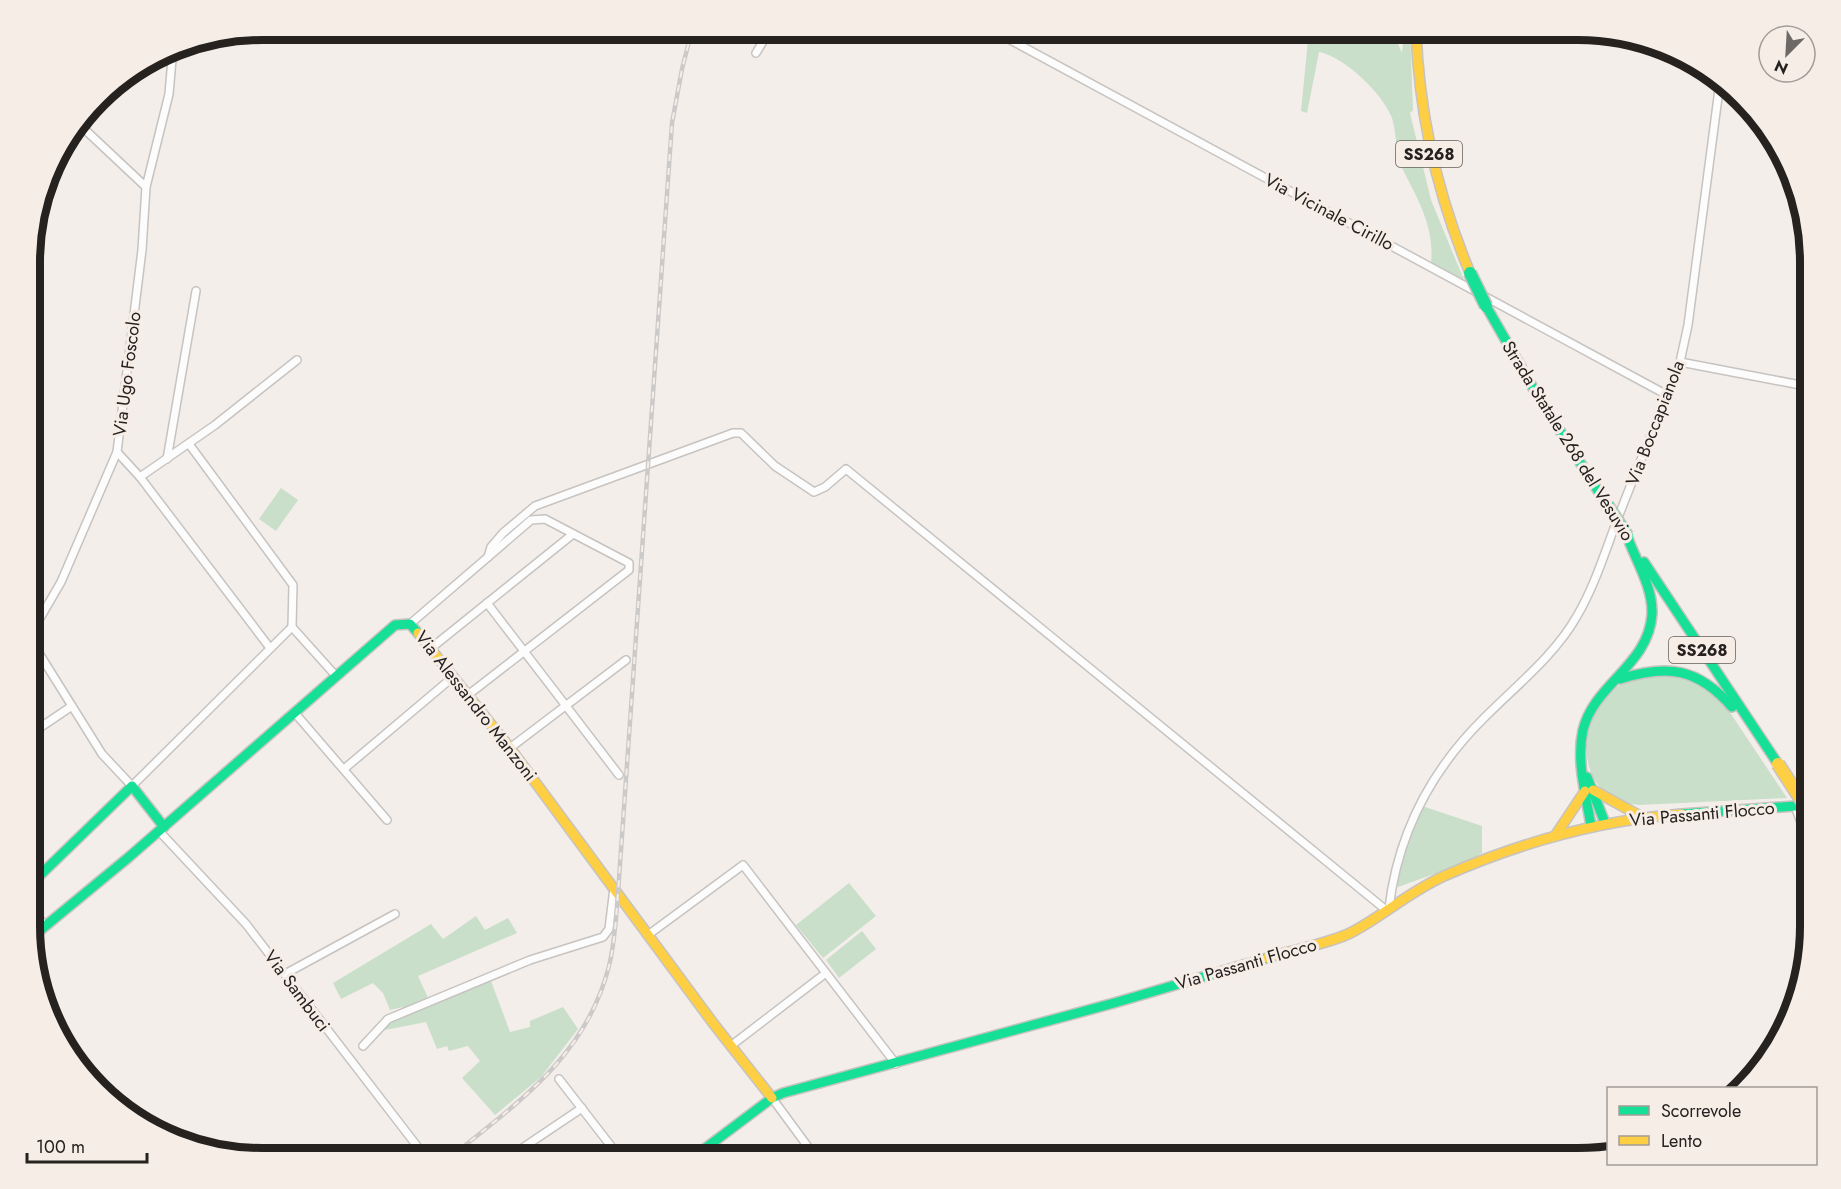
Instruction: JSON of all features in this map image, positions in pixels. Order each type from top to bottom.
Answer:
[{"type":"main road","name":"Strada Statale 268 del Vesuvio","points":[[1416,40],[1418,84],[1431,165],[1451,232],[1486,306],[1536,393],[1606,505],[1800,798]]},
{"type":"main road","points":[[1591,826],[1589,790],[1584,770],[1583,729],[1599,698],[1640,654],[1649,635],[1653,614],[1650,592],[1634,558],[1627,536]]},
{"type":"main road","name":"Via Alessandro Manzoni","points":[[40,930],[162,829],[395,625],[410,624],[510,748],[772,1098]]},
{"type":"main road","points":[[1617,681],[1651,669],[1667,669],[1702,679],[1716,689],[1753,739],[1778,764]]},
{"type":"main road","points":[[40,875],[132,786],[162,829]]},
{"type":"main road","points":[[1589,790],[1642,817]]},
{"type":"main road","points":[[1589,790],[1605,823]]},
{"type":"main road","points":[[1555,836],[1589,790]]},
{"type":"main road","name":"Via Passanti Flocco","points":[[706,1148],[772,1098],[1353,932],[1404,897],[1444,876],[1555,836],[1591,826],[1642,817],[1800,806]]},
{"type":"street","points":[[756,53],[764,40]]},
{"type":"street","name":"Via Vicinale Cirillo","points":[[1010,40],[1667,395]]},
{"type":"street","name":"Via Ugo Foscolo","points":[[40,618],[61,582],[117,452],[142,250],[146,187],[169,94],[172,59]]},
{"type":"street","name":"Via Boccapianola","points":[[1387,909],[1401,844],[1433,779],[1473,728],[1535,668],[1577,616],[1667,395],[1680,362],[1688,325],[1719,90]]},
{"type":"street","points":[[84,130],[146,187]]},
{"type":"street","points":[[167,459],[196,291]]},
{"type":"street","points":[[140,477],[189,444],[297,360]]},
{"type":"street","points":[[1680,362],[1800,385]]},
{"type":"street","points":[[488,557],[491,547],[503,533],[535,506],[734,433],[741,433],[776,466],[814,492],[825,487],[846,469],[1387,909]]},
{"type":"street","points":[[189,444],[293,585],[292,627],[336,676]]},
{"type":"street","points":[[117,452],[140,477],[270,648]]},
{"type":"street","points":[[410,624],[531,520],[545,519],[629,563],[629,570],[468,695]]},
{"type":"street","points":[[430,649],[573,534]]},
{"type":"street","points":[[487,603],[619,775]]},
{"type":"street","points":[[40,655],[102,754],[132,786],[292,627]]},
{"type":"street","points":[[510,748],[626,660]]},
{"type":"street","points":[[344,769],[453,677]]},
{"type":"street","points":[[40,728],[72,706]]},
{"type":"street","points":[[294,712],[387,820]]},
{"type":"street","points":[[1795,806],[1800,821]]},
{"type":"street","name":"Via Sambuci","points":[[162,829],[246,924],[419,1148]]},
{"type":"street","points":[[648,935],[743,865],[897,1064]]},
{"type":"street","points":[[363,1046],[388,1019],[530,960],[603,937],[609,929],[614,887]]},
{"type":"street","points":[[285,974],[394,914]]},
{"type":"street","points":[[40,919],[45,926]]},
{"type":"street","points":[[732,1045],[822,976]]},
{"type":"street","points":[[559,1079],[613,1148]]},
{"type":"street","points":[[772,1098],[809,1148]]},
{"type":"street","points":[[522,1148],[582,1108]]},
{"type":"green space","points":[[1308,40],[1396,40],[1402,53],[1403,40],[1410,40],[1413,110],[1410,113],[1431,200],[1464,280],[1431,263],[1432,250],[1428,225],[1402,168],[1392,118],[1372,88],[1340,61],[1319,52],[1307,113],[1301,111]]},
{"type":"green space","points":[[281,488],[298,500],[276,531],[259,519]]},
{"type":"green space","points":[[1656,672],[1693,679],[1723,702],[1787,798],[1640,805],[1619,800],[1603,790],[1593,776],[1588,760],[1587,741],[1591,723],[1600,705],[1613,690],[1628,681]]},
{"type":"green space","points":[[1422,806],[1482,826],[1482,853],[1465,863],[1398,887],[1398,868],[1401,857]]},
{"type":"green space","points":[[849,883],[876,916],[823,958],[796,925]]},
{"type":"green space","points":[[476,916],[485,930],[508,918],[517,933],[418,976],[430,1002],[491,981],[510,1032],[530,1027],[530,1021],[563,1007],[578,1029],[541,1077],[495,1115],[462,1078],[480,1061],[468,1046],[449,1051],[447,1046],[437,1049],[426,1022],[385,1030],[383,1024],[403,1015],[403,1007],[390,1010],[383,993],[373,983],[341,999],[333,983],[431,924],[443,939]]},
{"type":"green space","points":[[862,931],[876,949],[839,978],[826,960]]},
{"type":"railway","points":[[462,1148],[546,1076],[566,1052],[584,1027],[598,998],[611,957],[618,893],[672,123],[689,40]]},
{"type":"traffic: fast","points":[[1470,273],[1486,306]]},
{"type":"traffic: fast","points":[[1486,306],[1536,393],[1607,505]]},
{"type":"traffic: fast","points":[[1607,505],[1627,536]]},
{"type":"traffic: fast","points":[[1591,826],[1581,766],[1583,730],[1598,700],[1642,647],[1649,632],[1652,614],[1647,584],[1627,536]]},
{"type":"traffic: fast","points":[[1644,562],[1778,764]]},
{"type":"traffic: fast","points":[[40,930],[129,857],[395,625],[410,624],[418,633]]},
{"type":"traffic: fast","points":[[1620,679],[1653,672],[1681,673],[1707,684],[1732,707]]},
{"type":"traffic: fast","points":[[1587,777],[1605,823]]},
{"type":"traffic: fast","points":[[40,875],[132,786],[164,827]]},
{"type":"traffic: fast","points":[[1682,814],[1800,806]]},
{"type":"traffic: fast","points":[[706,1148],[772,1098],[783,1093],[1114,1003],[1267,958]]},
{"type":"traffic: slow","points":[[1417,40],[1421,93],[1432,154],[1448,214],[1470,273]]},
{"type":"traffic: slow","points":[[418,633],[510,748],[713,1023],[772,1098]]},
{"type":"traffic: slow","points":[[1778,764],[1800,798]]},
{"type":"traffic: slow","points":[[1593,790],[1642,817]]},
{"type":"traffic: slow","points":[[1555,836],[1585,791]]},
{"type":"traffic: slow","points":[[1267,958],[1345,935],[1432,882],[1501,853],[1590,828],[1682,814]]}]
